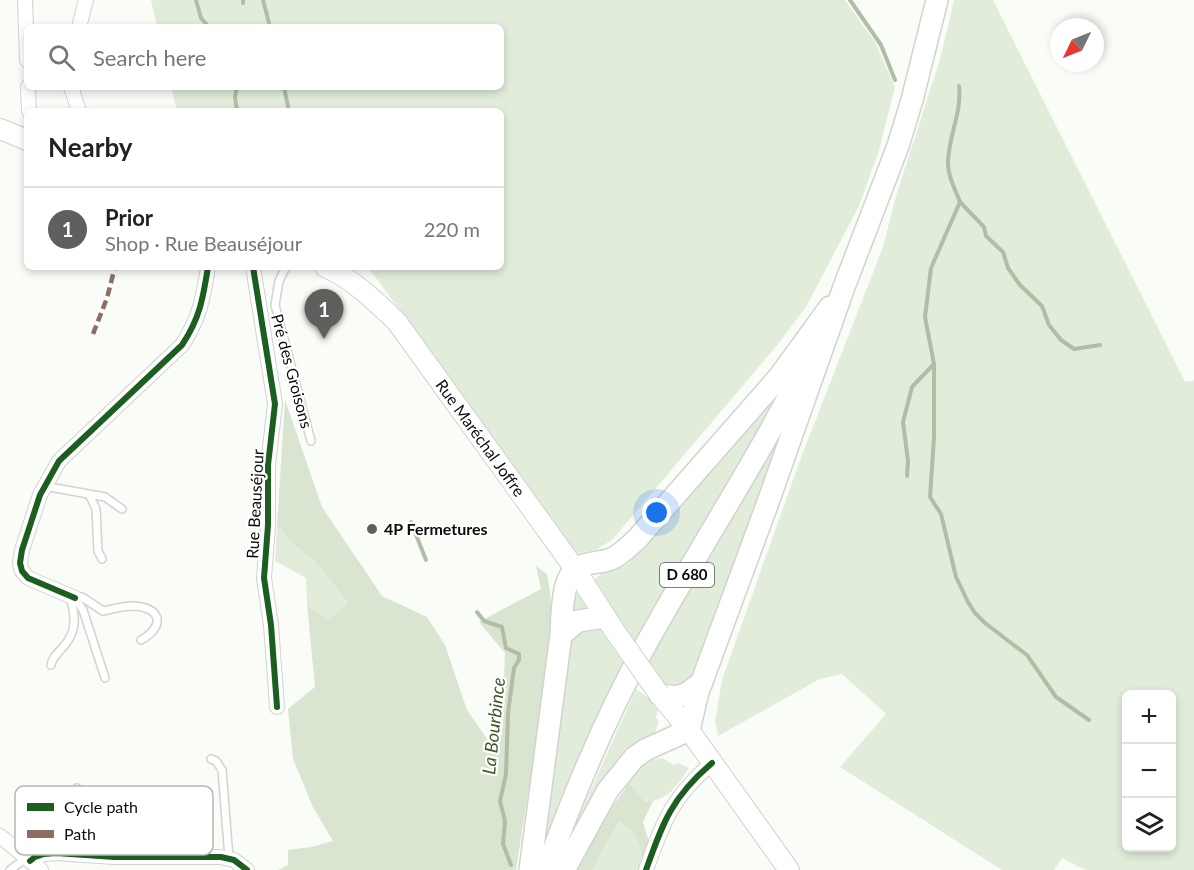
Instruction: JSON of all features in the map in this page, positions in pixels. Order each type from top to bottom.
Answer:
[{"type":"main road","name":"D 680","points":[[546,870],[600,733],[645,646],[799,377],[844,287],[898,146],[937,0]]},
{"type":"main road","points":[[0,129],[24,139]]},
{"type":"main road","name":"Rue Maréchal Joffre","points":[[331,270],[371,297],[397,322],[575,569],[659,694],[689,730],[789,870]]},
{"type":"main road","points":[[530,870],[564,597],[568,581],[575,569],[620,554],[637,539],[779,377],[844,287]]},
{"type":"main road","points":[[564,870],[608,790],[634,758],[645,750],[689,730],[702,682],[844,287]]},
{"type":"main road","points":[[561,634],[578,621],[610,624]]},
{"type":"main road","points":[[659,694],[673,698],[687,695],[702,682]]},
{"type":"street","points":[[25,0],[26,24]]},
{"type":"street","points":[[80,24],[86,0]]},
{"type":"street","points":[[28,90],[29,108]]},
{"type":"street","points":[[71,90],[78,108]]},
{"type":"street","points":[[72,597],[28,578],[22,571],[20,563],[22,550],[44,486],[59,461],[182,345],[195,326],[208,270]]},
{"type":"street","name":"Rue Beauséjour","points":[[253,270],[275,404],[268,465],[268,525],[264,578],[271,625],[277,708]]},
{"type":"street","points":[[646,870],[673,805],[685,789],[712,763]]},
{"type":"street","points":[[0,836],[15,848]]},
{"type":"street","points":[[103,855],[229,858],[247,870]]},
{"type":"lane","name":"Pré des Groisons","points":[[284,270],[279,281],[275,305],[310,441]]},
{"type":"lane","points":[[44,486],[105,497],[122,509]]},
{"type":"lane","points":[[89,494],[96,509],[98,551],[102,560]]},
{"type":"lane","points":[[72,597],[82,597],[104,611],[134,606],[153,611],[158,624],[151,634],[141,640]]},
{"type":"lane","points":[[51,665],[53,657],[72,634],[75,615],[72,597]]},
{"type":"lane","points":[[72,597],[86,619],[105,678]]},
{"type":"lane","points":[[212,759],[222,770],[229,858]]},
{"type":"lane","points":[[10,870],[33,863]]},
{"type":"green space","points":[[151,0],[845,0],[875,42],[895,87],[879,150],[859,206],[806,307],[778,344],[612,540],[596,550],[574,554],[488,430],[370,270],[504,270],[504,108],[176,108],[172,90],[504,90],[504,24],[156,24]]},
{"type":"green space","points":[[954,0],[993,0],[1185,382],[1194,380],[1194,870],[1085,870],[1062,858],[1054,870],[1002,870],[840,767],[886,714],[842,674],[820,679],[718,736],[715,722],[722,680],[799,463],[883,247],[896,196],[941,56]]},
{"type":"green space","points":[[792,374],[635,646],[592,585],[596,578],[602,573],[614,571],[629,563],[761,407]]},
{"type":"green space","points":[[285,400],[322,507],[382,596],[427,617],[445,645],[467,710],[494,749],[502,734],[505,653],[479,622],[541,589],[536,566],[547,574],[553,634],[516,870],[278,870],[288,865],[288,850],[333,841],[313,807],[293,759],[288,709],[315,687],[307,604],[328,620],[348,603],[315,561],[293,544],[277,525]]},
{"type":"green space","points":[[789,411],[702,669],[685,686],[667,690],[647,661]]},
{"type":"green space","points":[[277,525],[293,544],[315,561],[348,603],[328,620],[307,604],[306,578],[275,561]]},
{"type":"green space","points":[[582,595],[593,612],[567,624],[572,596]]},
{"type":"green space","points":[[605,628],[623,662],[578,757],[536,870],[565,646],[578,630]]},
{"type":"green space","points":[[636,689],[659,705],[656,718],[659,722],[653,737],[565,848]]},
{"type":"green space","points":[[662,758],[674,765],[678,763],[689,768],[672,791],[653,801],[645,802],[624,777],[642,762]]},
{"type":"green space","points":[[629,783],[645,802],[653,801],[643,822],[649,842],[643,860],[636,838],[619,821],[592,870],[577,870],[596,831]]},
{"type":"green space","points":[[619,821],[639,842],[642,854],[639,870],[592,870]]},
{"type":"waterway","name":"La Bourbince","points":[[196,0],[201,18],[206,24]]},
{"type":"waterway","points":[[263,0],[269,24]]},
{"type":"waterway","points":[[850,0],[881,45],[895,80]]},
{"type":"waterway","points":[[959,86],[959,105],[948,166],[960,202],[931,268],[925,317],[934,364],[934,437],[930,497],[941,514],[956,577],[975,613],[1027,655],[1056,697],[1089,720]]},
{"type":"waterway","name":"La Bourbince","points":[[236,90],[237,108]]},
{"type":"waterway","points":[[285,90],[288,108]]},
{"type":"waterway","points":[[960,202],[984,227],[986,236],[1003,252],[1008,268],[1020,285],[1042,306],[1049,325],[1061,340],[1074,349],[1100,345]]},
{"type":"waterway","points":[[907,476],[908,461],[903,422],[912,387],[933,365]]},
{"type":"waterway","name":"La Bourbince","points":[[411,522],[426,560]]},
{"type":"waterway","name":"La Bourbince","points":[[477,612],[484,621],[502,627],[506,648],[519,654],[519,660],[514,668],[508,713],[506,774],[500,801],[505,821],[503,844],[511,865]]},
{"type":"marked path","points":[[93,334],[107,298],[114,270]]},
{"type":"cycle path","points":[[75,598],[28,578],[22,571],[20,563],[22,550],[40,495],[59,461],[182,345],[200,308],[207,270]]},
{"type":"cycle path","points":[[253,270],[275,404],[268,465],[268,525],[264,578],[271,625],[277,707]]},
{"type":"cycle path","points":[[646,870],[670,811],[687,787],[712,763]]},
{"type":"cycle path","points":[[30,861],[41,855]]},
{"type":"cycle path","points":[[85,855],[221,857],[234,860],[247,870]]},
{"type":"place","name":"Prior","points":[[324,339]]},
{"type":"place","name":"4P Fermetures","points":[[372,529]]}]
